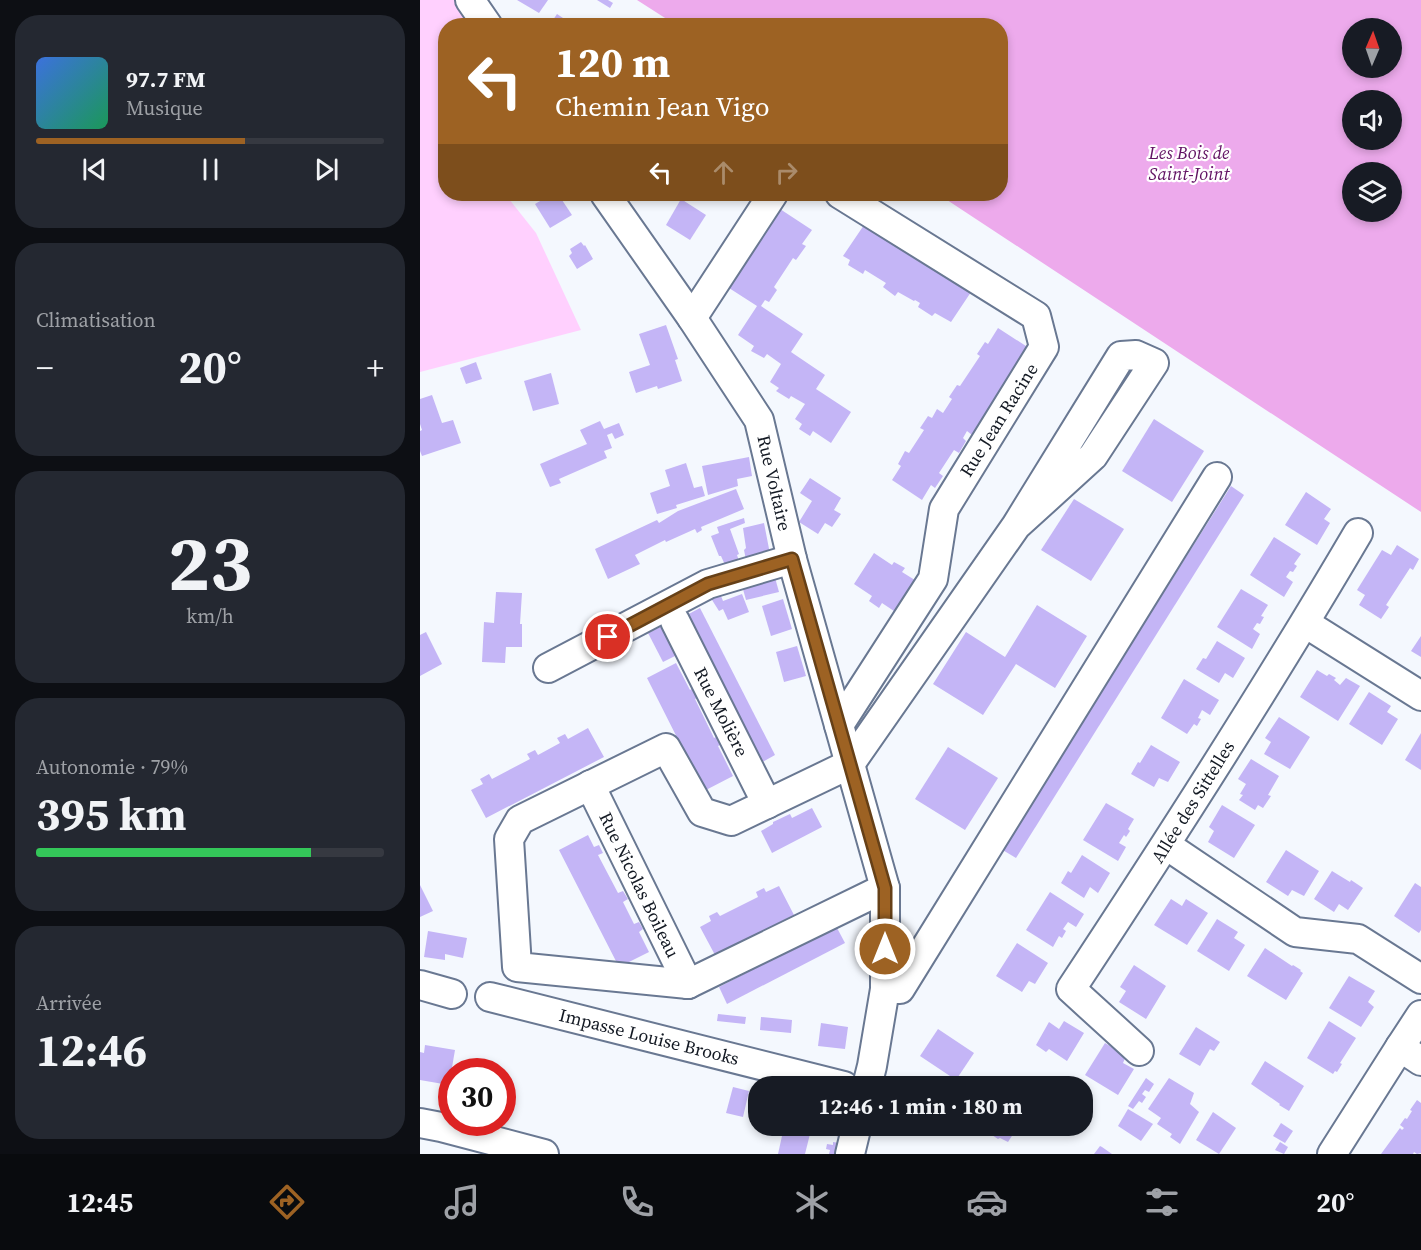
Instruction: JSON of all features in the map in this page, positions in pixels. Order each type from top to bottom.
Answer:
[{"type":"street","points":[[470,0],[482,18]]},
{"type":"street","name":"Rue Voltaire","points":[[610,201],[692,318],[759,420],[792,559],[885,888],[885,989],[870,1076]]},
{"type":"street","points":[[692,318],[768,201]]},
{"type":"street","name":"Rue Jean Racine","points":[[839,725],[933,579],[944,509],[1044,348],[1036,316],[851,201]]},
{"type":"street","points":[[885,888],[688,984],[517,967],[508,839],[520,820],[666,748],[702,812],[731,821],[850,764],[1016,526],[1121,356],[1136,355],[1154,363],[1093,456],[1016,526]]},
{"type":"street","points":[[885,989],[900,989],[1217,477]]},
{"type":"street","name":"Allée des Sittelles","points":[[1139,1051],[1071,989],[1166,845],[1305,623],[1358,533]]},
{"type":"street","points":[[548,668],[708,584],[792,559]]},
{"type":"street","name":"Rue Molière","points":[[675,621],[767,804]]},
{"type":"street","points":[[1305,623],[1421,696]]},
{"type":"street","name":"Rue Nicolas Boileau","points":[[590,785],[688,984]]},
{"type":"street","points":[[1166,845],[1295,932],[1358,939],[1421,979]]},
{"type":"street","points":[[420,985],[452,994]]},
{"type":"street","name":"Impasse Louise Brooks","points":[[490,997],[804,1076]]},
{"type":"street","points":[[1332,1154],[1410,1054],[1421,1015]]},
{"type":"street","points":[[420,1123],[544,1154]]},
{"type":"street","points":[[850,1154],[854,1136]]},
{"type":"shaded area","points":[[420,0],[458,0],[470,18],[438,18],[438,201],[511,201],[536,233],[581,330],[420,372]]},
{"type":"green space","name":"Les Bois de Saint-Joint","points":[[637,0],[1421,0],[1421,512],[949,201],[1008,201],[1008,18],[665,18]]},
{"type":"building","points":[[517,0],[548,0],[539,13]]},
{"type":"building","points":[[597,0],[608,0],[613,3],[610,8]]},
{"type":"building","points":[[540,201],[563,201],[572,215],[550,228],[535,204]]},
{"type":"building","points":[[680,201],[684,201],[706,215],[690,240],[666,225]]},
{"type":"building","points":[[780,209],[812,230],[802,244],[806,246],[796,260],[793,258],[774,287],[777,290],[769,302],[765,300],[761,306],[803,334],[791,352],[825,375],[816,389],[851,412],[831,443],[813,431],[810,436],[799,429],[802,424],[795,419],[805,404],[791,396],[789,399],[776,391],[779,388],[770,382],[781,364],[767,354],[764,358],[751,351],[754,346],[738,335],[757,306],[729,288],[736,278],[732,275],[739,264],[743,266],[764,235],[760,232],[766,221],[771,224]]},
{"type":"building","points":[[864,225],[921,255],[918,260],[971,292],[951,322],[935,313],[932,316],[918,307],[920,303],[898,292],[895,296],[883,287],[886,283],[865,270],[863,274],[848,265],[850,260],[843,256]]},
{"type":"building","points":[[581,242],[593,259],[577,269],[569,256],[572,253],[570,249]]},
{"type":"building","points":[[666,325],[678,359],[675,360],[682,381],[636,393],[629,372],[650,365],[639,334]]},
{"type":"building","points":[[998,328],[1029,348],[986,421],[983,418],[972,435],[967,431],[963,438],[966,441],[959,453],[954,450],[939,473],[943,476],[935,488],[931,485],[922,500],[892,480],[901,466],[898,464],[905,451],[909,453],[924,430],[920,428],[928,416],[932,418],[937,409],[943,413],[952,399],[949,397],[957,385],[960,386],[980,356],[977,354],[985,342],[988,344]]},
{"type":"building","points":[[476,362],[482,379],[466,384],[460,368]]},
{"type":"building","points":[[551,373],[559,404],[533,411],[524,381]]},
{"type":"building","points":[[432,395],[442,423],[453,420],[461,443],[422,456],[420,451],[420,431],[422,430],[420,399]]},
{"type":"building","points":[[1154,419],[1204,451],[1172,502],[1122,471]]},
{"type":"building","points":[[600,421],[604,429],[619,423],[624,435],[615,439],[612,433],[607,435],[612,448],[604,451],[607,458],[559,479],[561,483],[550,487],[540,464],[587,444],[580,430]]},
{"type":"building","points":[[749,457],[752,476],[737,479],[738,486],[708,495],[702,466]]},
{"type":"building","points":[[686,463],[694,488],[702,486],[705,496],[657,514],[650,493],[670,486],[665,470]]},
{"type":"building","points":[[810,478],[841,498],[834,510],[841,514],[832,527],[825,523],[818,534],[799,522],[812,501],[800,493]]},
{"type":"building","points":[[1231,486],[1244,495],[1016,858],[1001,849]]},
{"type":"building","points":[[736,489],[744,509],[701,527],[702,530],[697,533],[695,529],[666,542],[665,540],[635,555],[640,564],[608,579],[595,549],[657,520],[659,523],[678,511]]},
{"type":"building","points":[[1306,492],[1331,509],[1324,519],[1330,523],[1317,545],[1285,525]]},
{"type":"building","points":[[1074,499],[1124,529],[1091,581],[1041,550]]},
{"type":"building","points":[[744,518],[745,523],[730,529],[741,567],[726,567],[711,536],[719,533],[717,527]]},
{"type":"building","points":[[764,523],[771,559],[747,565],[743,528]]},
{"type":"building","points":[[1274,537],[1301,554],[1294,564],[1297,566],[1286,577],[1293,582],[1284,597],[1250,575]]},
{"type":"building","points":[[1397,545],[1419,559],[1413,570],[1410,568],[1386,605],[1389,607],[1381,619],[1359,605],[1365,595],[1357,590],[1382,550],[1391,555]]},
{"type":"building","points":[[874,553],[892,565],[894,562],[905,568],[902,572],[918,582],[897,613],[882,603],[879,608],[869,601],[872,596],[854,584]]},
{"type":"building","points":[[774,574],[779,592],[746,600],[741,582]]},
{"type":"building","points":[[717,586],[723,601],[742,594],[749,612],[728,620],[723,609],[719,611],[707,592]]},
{"type":"building","points":[[1241,589],[1268,605],[1261,616],[1264,617],[1260,624],[1257,623],[1253,629],[1260,634],[1252,649],[1217,627]]},
{"type":"building","points":[[496,592],[522,593],[520,624],[522,624],[522,647],[506,647],[505,663],[482,662],[484,622],[494,623]]},
{"type":"building","points":[[783,599],[792,629],[771,636],[762,606]]},
{"type":"building","points":[[1037,605],[1087,636],[1055,688],[1016,664],[983,715],[933,684],[966,632],[1005,657]]},
{"type":"building","points":[[700,608],[775,755],[759,764],[683,617]]},
{"type":"building","points":[[664,625],[679,654],[663,662],[648,633]]},
{"type":"building","points":[[426,632],[442,664],[420,676],[420,635]]},
{"type":"building","points":[[1421,636],[1421,657],[1411,651]]},
{"type":"building","points":[[1217,641],[1245,658],[1233,678],[1225,673],[1219,683],[1196,669],[1203,658],[1206,659]]},
{"type":"building","points":[[797,646],[806,676],[784,682],[776,652]]},
{"type":"building","points":[[676,663],[690,690],[695,687],[700,696],[695,699],[714,738],[720,735],[724,743],[718,746],[733,776],[704,791],[647,678]]},
{"type":"building","points":[[1317,670],[1336,678],[1334,680],[1340,685],[1346,678],[1360,686],[1338,721],[1300,697]]},
{"type":"building","points":[[1184,679],[1219,700],[1210,715],[1202,710],[1197,726],[1194,724],[1187,734],[1161,718]]},
{"type":"building","points":[[1369,692],[1391,706],[1387,712],[1398,719],[1382,745],[1349,724]]},
{"type":"building","points":[[1279,717],[1310,737],[1290,769],[1264,754],[1271,742],[1265,738]]},
{"type":"building","points":[[588,728],[604,757],[486,818],[471,790],[483,784],[480,779],[489,774],[492,779],[530,759],[527,754],[535,750],[538,755],[560,743],[557,738],[565,734],[568,739]]},
{"type":"building","points":[[1421,733],[1421,770],[1405,760]]},
{"type":"building","points":[[1151,745],[1180,762],[1168,782],[1159,778],[1154,787],[1131,774]]},
{"type":"building","points":[[948,747],[998,778],[965,830],[915,799]]},
{"type":"building","points":[[1251,759],[1279,776],[1263,808],[1258,805],[1255,810],[1239,800],[1246,784],[1238,779]]},
{"type":"building","points":[[1106,803],[1134,819],[1128,829],[1130,831],[1119,843],[1126,847],[1118,861],[1083,840]]},
{"type":"building","points":[[1222,805],[1255,825],[1234,858],[1208,842],[1214,831],[1209,827]]},
{"type":"building","points":[[812,808],[822,827],[772,853],[761,831],[790,814],[792,818]]},
{"type":"building","points":[[588,835],[594,847],[599,845],[603,853],[598,855],[618,893],[623,891],[628,899],[623,902],[634,924],[639,922],[643,929],[639,932],[649,952],[619,967],[559,850]]},
{"type":"building","points":[[1286,850],[1319,871],[1304,896],[1292,890],[1288,896],[1266,882]]},
{"type":"building","points":[[1082,855],[1110,873],[1098,893],[1090,887],[1084,898],[1061,883],[1068,871],[1071,873]]},
{"type":"building","points":[[1332,871],[1363,888],[1348,910],[1339,904],[1334,912],[1314,899]]},
{"type":"building","points":[[1415,883],[1421,887],[1421,930],[1419,933],[1394,916]]},
{"type":"building","points":[[420,885],[433,911],[420,917]]},
{"type":"building","points":[[779,886],[794,915],[715,955],[700,927],[711,921],[709,916],[717,912],[720,916],[758,897],[756,892],[764,888],[766,892]]},
{"type":"building","points":[[1050,892],[1084,914],[1076,927],[1068,922],[1063,929],[1066,931],[1062,938],[1059,936],[1053,947],[1026,930]]},
{"type":"building","points":[[1171,899],[1182,906],[1186,899],[1208,913],[1187,945],[1154,925]]},
{"type":"building","points":[[1217,919],[1238,932],[1234,938],[1245,945],[1229,971],[1197,951]]},
{"type":"building","points":[[836,926],[845,943],[727,1004],[719,987]]},
{"type":"building","points":[[428,931],[467,938],[463,958],[445,954],[445,960],[424,957]]},
{"type":"building","points":[[1017,943],[1048,963],[1035,984],[1029,981],[1022,992],[996,976]]},
{"type":"building","points":[[1265,948],[1303,973],[1286,1000],[1247,976]]},
{"type":"building","points":[[1134,965],[1166,986],[1146,1019],[1119,1002],[1126,991],[1120,987]]},
{"type":"building","points":[[1349,976],[1375,991],[1368,1002],[1374,1007],[1361,1027],[1329,1008]]},
{"type":"building","points":[[718,1014],[746,1017],[745,1024],[717,1021]]},
{"type":"building","points":[[761,1017],[792,1020],[791,1033],[760,1030]]},
{"type":"building","points":[[1064,1021],[1084,1033],[1067,1061],[1049,1049],[1046,1052],[1036,1045],[1049,1022],[1059,1029]]},
{"type":"building","points":[[1329,1021],[1356,1038],[1337,1072],[1333,1074],[1307,1058]]},
{"type":"building","points":[[821,1023],[848,1027],[845,1049],[818,1046]]},
{"type":"building","points":[[1196,1027],[1220,1042],[1214,1051],[1210,1049],[1200,1066],[1179,1054]]},
{"type":"building","points":[[938,1029],[974,1053],[959,1076],[950,1076],[920,1056]]},
{"type":"building","points":[[1105,1043],[1126,1056],[1123,1063],[1134,1069],[1118,1095],[1093,1080],[1093,1076],[1085,1075]]},
{"type":"building","points":[[425,1045],[455,1050],[454,1058],[438,1058],[438,1083],[420,1080],[420,1052],[424,1053]]},
{"type":"building","points":[[1265,1061],[1304,1086],[1289,1111],[1251,1084]]},
{"type":"building","points":[[1146,1078],[1154,1084],[1149,1092],[1145,1090],[1142,1094],[1146,1097],[1142,1103],[1139,1101],[1133,1109],[1128,1106]]},
{"type":"building","points":[[1169,1078],[1194,1093],[1190,1104],[1199,1112],[1180,1144],[1170,1137],[1172,1134],[1157,1124],[1161,1118],[1148,1109]]},
{"type":"building","points":[[733,1087],[748,1091],[743,1117],[726,1113]]},
{"type":"building","points":[[1417,1100],[1421,1103],[1421,1153],[1381,1154],[1400,1128],[1402,1130],[1404,1128],[1400,1125],[1405,1118],[1407,1119]]},
{"type":"building","points":[[1128,1109],[1153,1124],[1141,1141],[1118,1126]]},
{"type":"building","points":[[1213,1112],[1236,1128],[1219,1154],[1196,1140]]},
{"type":"building","points":[[1281,1123],[1293,1131],[1285,1143],[1273,1136]]},
{"type":"building","points":[[782,1136],[810,1136],[805,1154],[778,1154]]},
{"type":"building","points":[[994,1136],[1012,1136],[1008,1142]]},
{"type":"building","points":[[833,1142],[839,1143],[837,1154],[829,1154],[830,1150],[826,1149],[827,1144],[833,1145]]},
{"type":"building","points":[[1280,1142],[1288,1147],[1284,1154],[1275,1150]]},
{"type":"building","points":[[1100,1146],[1102,1147],[1112,1154],[1094,1154]]},
{"type":"route","points":[[608,637],[708,584],[792,559],[885,888],[885,949]]}]
